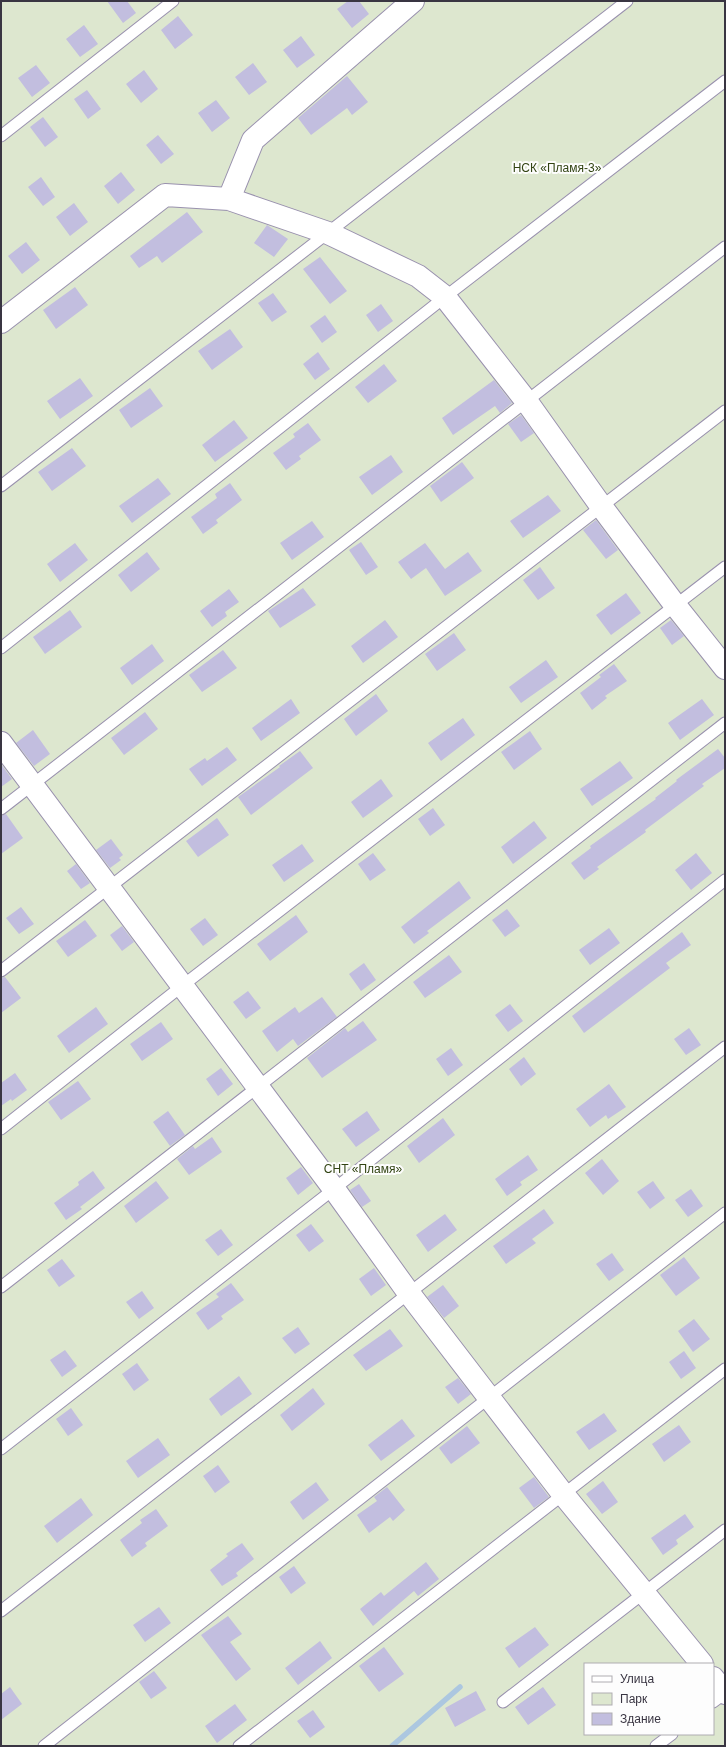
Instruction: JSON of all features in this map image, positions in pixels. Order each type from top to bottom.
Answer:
[{"type":"street","points":[[229,199],[253,140],[413,1]]},
{"type":"street","points":[[1,322],[165,196],[229,199],[328,233],[418,276],[445,297],[527,402],[600,506],[725,668]]},
{"type":"street","points":[[1,744],[109,886],[334,1189],[408,1292],[563,1494],[701,1663]]},
{"type":"street","points":[[714,1679],[725,1693]]},
{"type":"lane","points":[[1,136],[173,1]]},
{"type":"lane","points":[[1,486],[627,1]]},
{"type":"lane","points":[[1,648],[445,297],[725,81]]},
{"type":"lane","points":[[1,808],[527,402],[725,247]]},
{"type":"lane","points":[[1,971],[600,506],[725,411]]},
{"type":"lane","points":[[1,1128],[182,986],[725,567]]},
{"type":"lane","points":[[1,1286],[258,1088],[725,723]]},
{"type":"lane","points":[[1,1449],[334,1189],[725,880]]},
{"type":"lane","points":[[1,1611],[408,1292],[725,1047]]},
{"type":"lane","points":[[44,1746],[725,1213]]},
{"type":"lane","points":[[239,1746],[725,1369]]},
{"type":"lane","points":[[503,1702],[725,1530]]},
{"type":"lane","points":[[714,1701],[725,1693]]},
{"type":"lane","points":[[656,1746],[671,1735]]},
{"type":"green space","name":"СНТ «Пламя»","points":[[1,1],[725,1],[725,1746],[1,1746]]},
{"type":"building","points":[[107,1],[127,1],[136,13],[123,23]]},
{"type":"building","points":[[348,1],[359,1],[369,14],[352,28],[337,9]]},
{"type":"building","points":[[178,16],[193,35],[175,49],[161,30]]},
{"type":"building","points":[[84,25],[98,44],[80,57],[66,39]]},
{"type":"building","points":[[301,36],[315,55],[297,68],[283,50]]},
{"type":"building","points":[[253,63],[267,82],[249,95],[235,77]]},
{"type":"building","points":[[36,65],[50,83],[32,97],[18,78]]},
{"type":"building","points":[[144,70],[158,89],[141,103],[126,84]]},
{"type":"building","points":[[347,76],[368,102],[352,115],[347,108],[311,135],[298,118]]},
{"type":"building","points":[[87,90],[101,109],[88,119],[74,99]]},
{"type":"building","points":[[216,100],[230,118],[212,132],[198,113]]},
{"type":"building","points":[[43,117],[58,137],[45,147],[30,127]]},
{"type":"building","points":[[158,135],[174,154],[161,164],[146,145]]},
{"type":"building","points":[[121,172],[135,190],[118,204],[104,186]]},
{"type":"building","points":[[41,177],[55,197],[43,206],[28,187]]},
{"type":"building","points":[[74,203],[88,222],[70,236],[56,217]]},
{"type":"building","points":[[187,212],[203,232],[162,263],[157,256],[139,268],[130,256]]},
{"type":"building","points":[[267,225],[288,239],[274,257],[254,243]]},
{"type":"building","points":[[26,242],[40,260],[22,274],[8,256]]},
{"type":"building","points":[[320,257],[347,291],[330,304],[303,269]]},
{"type":"building","points":[[75,287],[88,305],[56,329],[43,310]]},
{"type":"building","points":[[273,293],[287,312],[272,322],[258,303]]},
{"type":"building","points":[[381,304],[393,321],[378,332],[366,315]]},
{"type":"building","points":[[325,315],[337,332],[322,343],[310,326]]},
{"type":"building","points":[[230,329],[243,347],[212,370],[198,351]]},
{"type":"building","points":[[318,352],[330,369],[315,380],[303,364]]},
{"type":"building","points":[[384,364],[397,381],[368,403],[355,387]]},
{"type":"building","points":[[80,378],[93,396],[60,419],[47,401]]},
{"type":"building","points":[[494,380],[512,403],[500,413],[495,406],[453,435],[442,418]]},
{"type":"building","points":[[150,388],[163,406],[131,428],[119,410]]},
{"type":"building","points":[[521,415],[534,433],[521,442],[508,424]]},
{"type":"building","points":[[234,420],[248,438],[215,462],[202,445]]},
{"type":"building","points":[[308,423],[321,440],[299,456],[301,459],[286,470],[273,453],[295,437],[293,434]]},
{"type":"building","points":[[72,448],[86,466],[52,491],[38,472]]},
{"type":"building","points":[[391,455],[403,472],[372,495],[359,477]]},
{"type":"building","points":[[462,462],[474,478],[441,502],[430,486]]},
{"type":"building","points":[[158,478],[171,494],[132,523],[119,506]]},
{"type":"building","points":[[230,483],[242,500],[216,520],[218,523],[203,534],[191,517],[217,498],[215,494]]},
{"type":"building","points":[[548,495],[561,511],[523,538],[510,521]]},
{"type":"building","points":[[596,520],[618,550],[606,559],[583,530]]},
{"type":"building","points":[[312,521],[324,537],[292,560],[280,543]]},
{"type":"building","points":[[361,542],[378,567],[366,575],[349,550]]},
{"type":"building","points":[[75,543],[88,560],[60,582],[47,564]]},
{"type":"building","points":[[425,543],[445,569],[468,552],[482,571],[445,596],[426,568],[411,579],[398,562]]},
{"type":"building","points":[[147,552],[160,569],[131,592],[118,575]]},
{"type":"building","points":[[540,567],[555,588],[538,600],[523,580]]},
{"type":"building","points":[[303,588],[316,605],[280,628],[268,611]]},
{"type":"building","points":[[229,589],[239,602],[225,612],[227,616],[212,627],[200,611]]},
{"type":"building","points":[[626,593],[641,613],[611,635],[596,615]]},
{"type":"building","points":[[70,610],[82,627],[45,654],[33,637]]},
{"type":"building","points":[[385,620],[398,637],[363,663],[351,646]]},
{"type":"building","points":[[671,620],[684,636],[672,645],[660,628]]},
{"type":"building","points":[[454,633],[466,650],[437,671],[425,654]]},
{"type":"building","points":[[152,644],[164,661],[132,685],[120,668]]},
{"type":"building","points":[[223,650],[237,668],[202,692],[189,675]]},
{"type":"building","points":[[546,660],[558,677],[521,703],[509,687]]},
{"type":"building","points":[[614,664],[627,681],[605,696],[607,698],[592,710],[580,693],[601,677],[599,675]]},
{"type":"building","points":[[376,694],[388,711],[356,736],[344,719]]},
{"type":"building","points":[[291,699],[300,713],[261,741],[252,728]]},
{"type":"building","points":[[702,699],[714,715],[680,740],[668,723]]},
{"type":"building","points":[[145,712],[158,729],[124,755],[111,738]]},
{"type":"building","points":[[463,718],[475,735],[441,761],[428,743]]},
{"type":"building","points":[[33,730],[50,754],[34,766],[16,743]]},
{"type":"building","points":[[530,731],[542,749],[514,770],[501,752]]},
{"type":"building","points":[[227,747],[237,760],[202,786],[189,769],[205,758],[207,761]]},
{"type":"building","points":[[718,749],[725,758],[725,768],[702,784],[704,786],[645,830],[646,832],[597,867],[599,869],[584,880],[571,863],[591,848],[590,846],[656,799],[655,798],[677,781],[676,780]]},
{"type":"building","points":[[300,751],[313,768],[251,815],[238,797]]},
{"type":"building","points":[[620,761],[633,778],[592,806],[580,789]]},
{"type":"building","points":[[1,764],[12,779],[1,787]]},
{"type":"building","points":[[381,779],[393,796],[363,818],[351,802]]},
{"type":"building","points":[[433,808],[445,825],[430,836],[418,819]]},
{"type":"building","points":[[6,814],[23,838],[1,854],[1,816]]},
{"type":"building","points":[[217,818],[229,835],[198,857],[186,841]]},
{"type":"building","points":[[534,821],[547,838],[513,864],[501,847]]},
{"type":"building","points":[[111,839],[123,855],[119,858],[121,860],[110,868],[96,850]]},
{"type":"building","points":[[302,844],[314,861],[284,882],[272,865]]},
{"type":"building","points":[[373,853],[386,870],[370,881],[358,864]]},
{"type":"building","points":[[696,853],[712,873],[691,890],[675,870]]},
{"type":"building","points":[[76,864],[90,883],[81,889],[67,871]]},
{"type":"building","points":[[459,881],[471,898],[427,931],[429,933],[414,944],[401,927]]},
{"type":"building","points":[[21,907],[34,924],[19,934],[6,918]]},
{"type":"building","points":[[507,909],[520,926],[505,937],[492,920]]},
{"type":"building","points":[[296,915],[308,932],[270,961],[257,944]]},
{"type":"building","points":[[205,918],[218,935],[203,946],[190,929]]},
{"type":"building","points":[[85,920],[97,936],[68,957],[56,941]]},
{"type":"building","points":[[122,926],[134,942],[122,951],[110,935]]},
{"type":"building","points":[[609,928],[620,943],[590,965],[579,950]]},
{"type":"building","points":[[682,932],[691,945],[666,963],[670,968],[584,1033],[572,1016]]},
{"type":"building","points":[[449,955],[462,972],[425,998],[413,982]]},
{"type":"building","points":[[364,963],[376,980],[361,991],[349,974]]},
{"type":"building","points":[[5,977],[21,998],[1,1013],[1,978]]},
{"type":"building","points":[[248,991],[261,1008],[246,1019],[233,1002]]},
{"type":"building","points":[[322,997],[337,1017],[298,1046],[293,1039],[277,1052],[262,1031],[295,1007],[299,1013]]},
{"type":"building","points":[[510,1004],[523,1021],[508,1032],[495,1015]]},
{"type":"building","points":[[96,1007],[108,1024],[69,1053],[57,1036]]},
{"type":"building","points":[[363,1021],[377,1040],[322,1078],[307,1058],[345,1028],[348,1032]]},
{"type":"building","points":[[161,1022],[173,1039],[142,1061],[130,1044]]},
{"type":"building","points":[[689,1028],[701,1045],[686,1055],[674,1039]]},
{"type":"building","points":[[451,1048],[463,1065],[448,1076],[436,1059]]},
{"type":"building","points":[[524,1057],[536,1074],[521,1086],[509,1069]]},
{"type":"building","points":[[221,1068],[233,1084],[218,1096],[206,1079]]},
{"type":"building","points":[[15,1073],[27,1090],[12,1101],[11,1099],[1,1106],[1,1083]]},
{"type":"building","points":[[78,1081],[91,1099],[61,1120],[48,1102]]},
{"type":"building","points":[[609,1084],[626,1107],[608,1119],[606,1115],[590,1127],[576,1109]]},
{"type":"building","points":[[168,1111],[185,1135],[170,1146],[153,1122]]},
{"type":"building","points":[[367,1111],[380,1130],[356,1147],[342,1129]]},
{"type":"building","points":[[443,1118],[455,1135],[419,1163],[407,1146]]},
{"type":"building","points":[[212,1137],[222,1152],[189,1175],[177,1159],[193,1146],[195,1149]]},
{"type":"building","points":[[528,1155],[538,1170],[520,1182],[522,1185],[507,1196],[495,1179]]},
{"type":"building","points":[[602,1159],[619,1181],[603,1195],[585,1173]]},
{"type":"building","points":[[301,1167],[313,1183],[298,1195],[286,1178]]},
{"type":"building","points":[[93,1171],[105,1188],[80,1207],[82,1209],[66,1220],[54,1203],[79,1185],[78,1182]]},
{"type":"building","points":[[156,1181],[169,1198],[136,1223],[124,1206]]},
{"type":"building","points":[[653,1181],[665,1198],[650,1209],[637,1192]]},
{"type":"building","points":[[359,1184],[371,1201],[362,1207],[350,1190]]},
{"type":"building","points":[[691,1189],[703,1206],[688,1217],[675,1200]]},
{"type":"building","points":[[544,1209],[554,1223],[532,1239],[536,1243],[506,1264],[493,1246]]},
{"type":"building","points":[[445,1214],[457,1230],[428,1252],[416,1235]]},
{"type":"building","points":[[311,1224],[324,1241],[309,1252],[296,1235]]},
{"type":"building","points":[[221,1229],[233,1245],[218,1256],[205,1240]]},
{"type":"building","points":[[612,1253],[624,1270],[609,1281],[596,1264]]},
{"type":"building","points":[[684,1257],[700,1278],[676,1296],[660,1275]]},
{"type":"building","points":[[62,1259],[75,1276],[59,1287],[47,1270]]},
{"type":"building","points":[[374,1268],[386,1285],[371,1296],[359,1279]]},
{"type":"building","points":[[231,1283],[244,1300],[221,1316],[223,1319],[208,1330],[196,1313],[219,1297],[216,1294]]},
{"type":"building","points":[[443,1285],[459,1306],[444,1318],[427,1297]]},
{"type":"building","points":[[142,1291],[154,1308],[139,1319],[126,1302]]},
{"type":"building","points":[[694,1319],[710,1339],[693,1352],[678,1331]]},
{"type":"building","points":[[298,1327],[310,1344],[295,1354],[282,1338]]},
{"type":"building","points":[[390,1329],[403,1346],[366,1371],[353,1355]]},
{"type":"building","points":[[65,1350],[77,1366],[62,1377],[50,1360]]},
{"type":"building","points":[[684,1351],[696,1368],[681,1379],[669,1362]]},
{"type":"building","points":[[137,1363],[149,1380],[134,1391],[122,1374]]},
{"type":"building","points":[[239,1376],[252,1394],[221,1416],[209,1399]]},
{"type":"building","points":[[458,1378],[471,1394],[458,1404],[445,1387]]},
{"type":"building","points":[[313,1388],[325,1404],[292,1431],[280,1415]]},
{"type":"building","points":[[71,1408],[83,1425],[68,1436],[56,1419]]},
{"type":"building","points":[[604,1413],[617,1431],[589,1450],[576,1432]]},
{"type":"building","points":[[402,1419],[415,1436],[381,1461],[368,1445]]},
{"type":"building","points":[[679,1425],[691,1442],[664,1462],[652,1444]]},
{"type":"building","points":[[467,1426],[480,1443],[451,1464],[439,1448]]},
{"type":"building","points":[[158,1438],[170,1455],[138,1478],[126,1461]]},
{"type":"building","points":[[218,1465],[230,1482],[215,1493],[203,1476]]},
{"type":"building","points":[[534,1477],[549,1497],[534,1508],[519,1488]]},
{"type":"building","points":[[603,1481],[618,1502],[602,1514],[586,1494]]},
{"type":"building","points":[[316,1482],[329,1500],[303,1520],[290,1502]]},
{"type":"building","points":[[387,1487],[405,1510],[393,1521],[390,1517],[369,1533],[357,1515],[377,1501],[374,1497]]},
{"type":"building","points":[[81,1498],[93,1515],[57,1543],[44,1526]]},
{"type":"building","points":[[156,1509],[168,1526],[145,1543],[147,1546],[132,1557],[120,1540],[142,1523],[140,1520]]},
{"type":"building","points":[[685,1514],[694,1527],[676,1540],[678,1544],[663,1555],[651,1538]]},
{"type":"building","points":[[242,1543],[254,1559],[236,1573],[238,1576],[222,1586],[210,1570],[228,1556],[226,1554]]},
{"type":"building","points":[[426,1562],[439,1579],[418,1596],[414,1591],[373,1626],[360,1609],[381,1592],[384,1596]]},
{"type":"building","points":[[294,1566],[306,1583],[291,1594],[279,1577]]},
{"type":"building","points":[[159,1607],[171,1623],[145,1642],[133,1625]]},
{"type":"building","points":[[228,1616],[242,1634],[230,1642],[251,1669],[236,1681],[201,1635]]},
{"type":"building","points":[[535,1627],[549,1645],[519,1668],[505,1648]]},
{"type":"building","points":[[320,1641],[332,1658],[298,1685],[285,1668]]},
{"type":"building","points":[[384,1647],[404,1674],[379,1692],[359,1666]]},
{"type":"building","points":[[154,1671],[167,1688],[151,1699],[139,1682]]},
{"type":"building","points":[[10,1687],[22,1704],[1,1720],[1,1694]]},
{"type":"building","points":[[543,1687],[556,1705],[528,1725],[515,1707]]},
{"type":"building","points":[[476,1691],[486,1710],[455,1727],[445,1708]]},
{"type":"building","points":[[235,1704],[247,1720],[217,1743],[205,1726]]},
{"type":"building","points":[[313,1710],[325,1727],[310,1738],[297,1721]]},
{"type":"waterway","points":[[392,1746],[460,1687]]},
{"type":"park label","name":"НСК «Пламя-3»","points":[[557,168]]}]
